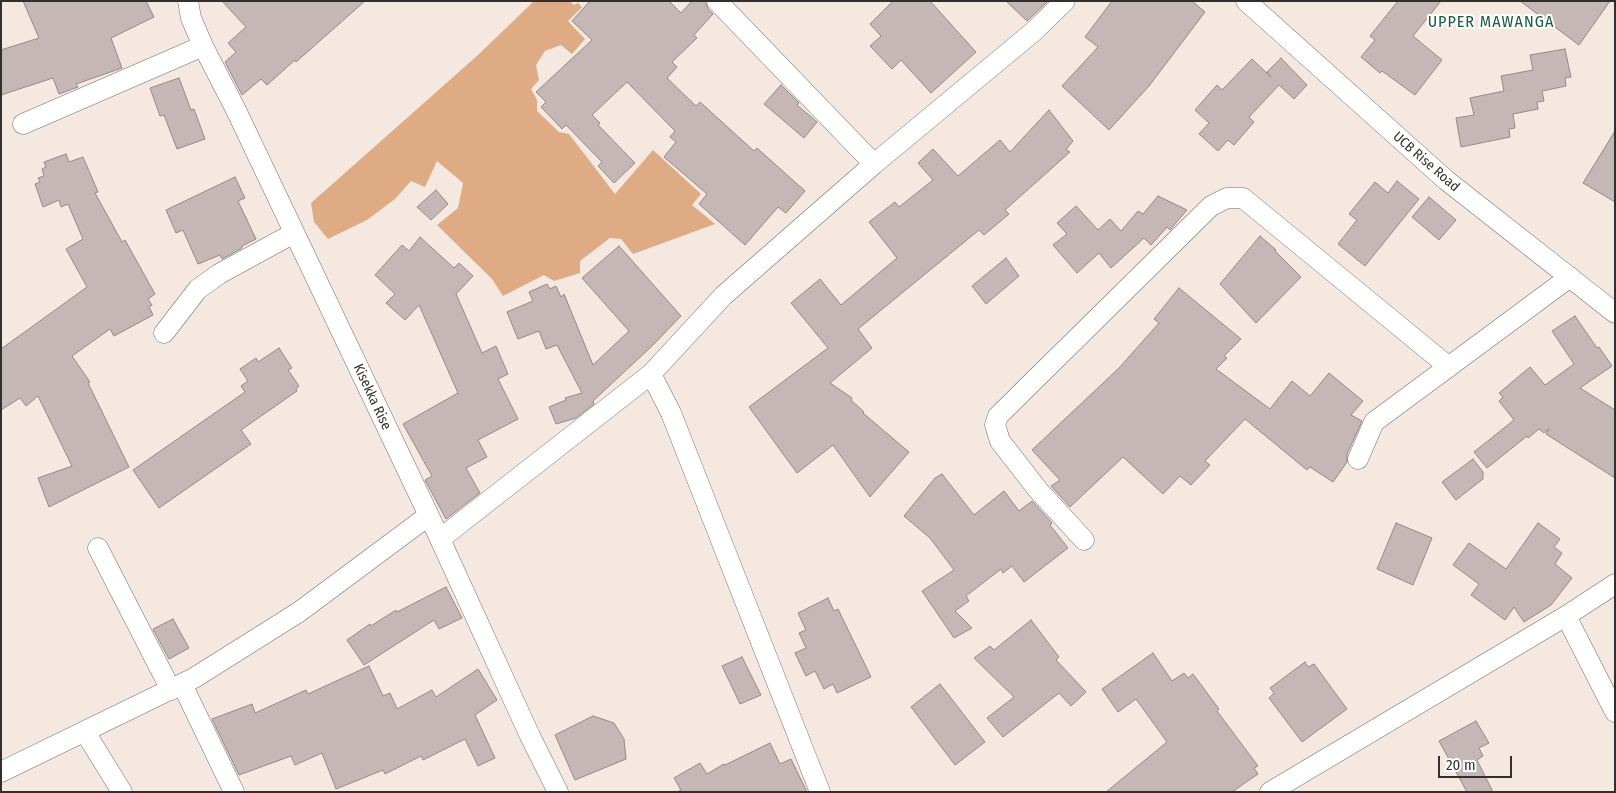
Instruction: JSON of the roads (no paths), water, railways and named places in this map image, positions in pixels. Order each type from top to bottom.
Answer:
[{"type":"street","name":"Kisekka Rise","points":[[188,1],[191,18],[203,46],[236,110],[558,792]]},
{"type":"street","points":[[717,1],[874,164]]},
{"type":"street","points":[[440,539],[651,374],[723,296],[874,164],[1033,32],[1065,1]]},
{"type":"street","name":"UCB Rise Road","points":[[1246,1],[1446,180],[1615,313]]},
{"type":"street","points":[[24,124],[203,46]]},
{"type":"street","points":[[1084,540],[1038,490],[1000,440],[995,425],[998,416],[1211,206],[1227,198],[1242,198],[1448,367]]},
{"type":"street","points":[[164,333],[198,289],[219,274],[294,233]]},
{"type":"street","points":[[1358,460],[1374,422],[1570,277]]},
{"type":"street","points":[[651,374],[671,413],[820,792]]},
{"type":"street","points":[[1,772],[194,678],[299,612],[428,516]]},
{"type":"street","points":[[98,548],[234,792]]},
{"type":"street","points":[[1270,792],[1566,616],[1615,584]]},
{"type":"street","points":[[1566,616],[1615,712]]},
{"type":"street","points":[[85,732],[122,792]]},
{"type":"district","name":"UPPER MAWANGA","points":[[1491,23]]}]
